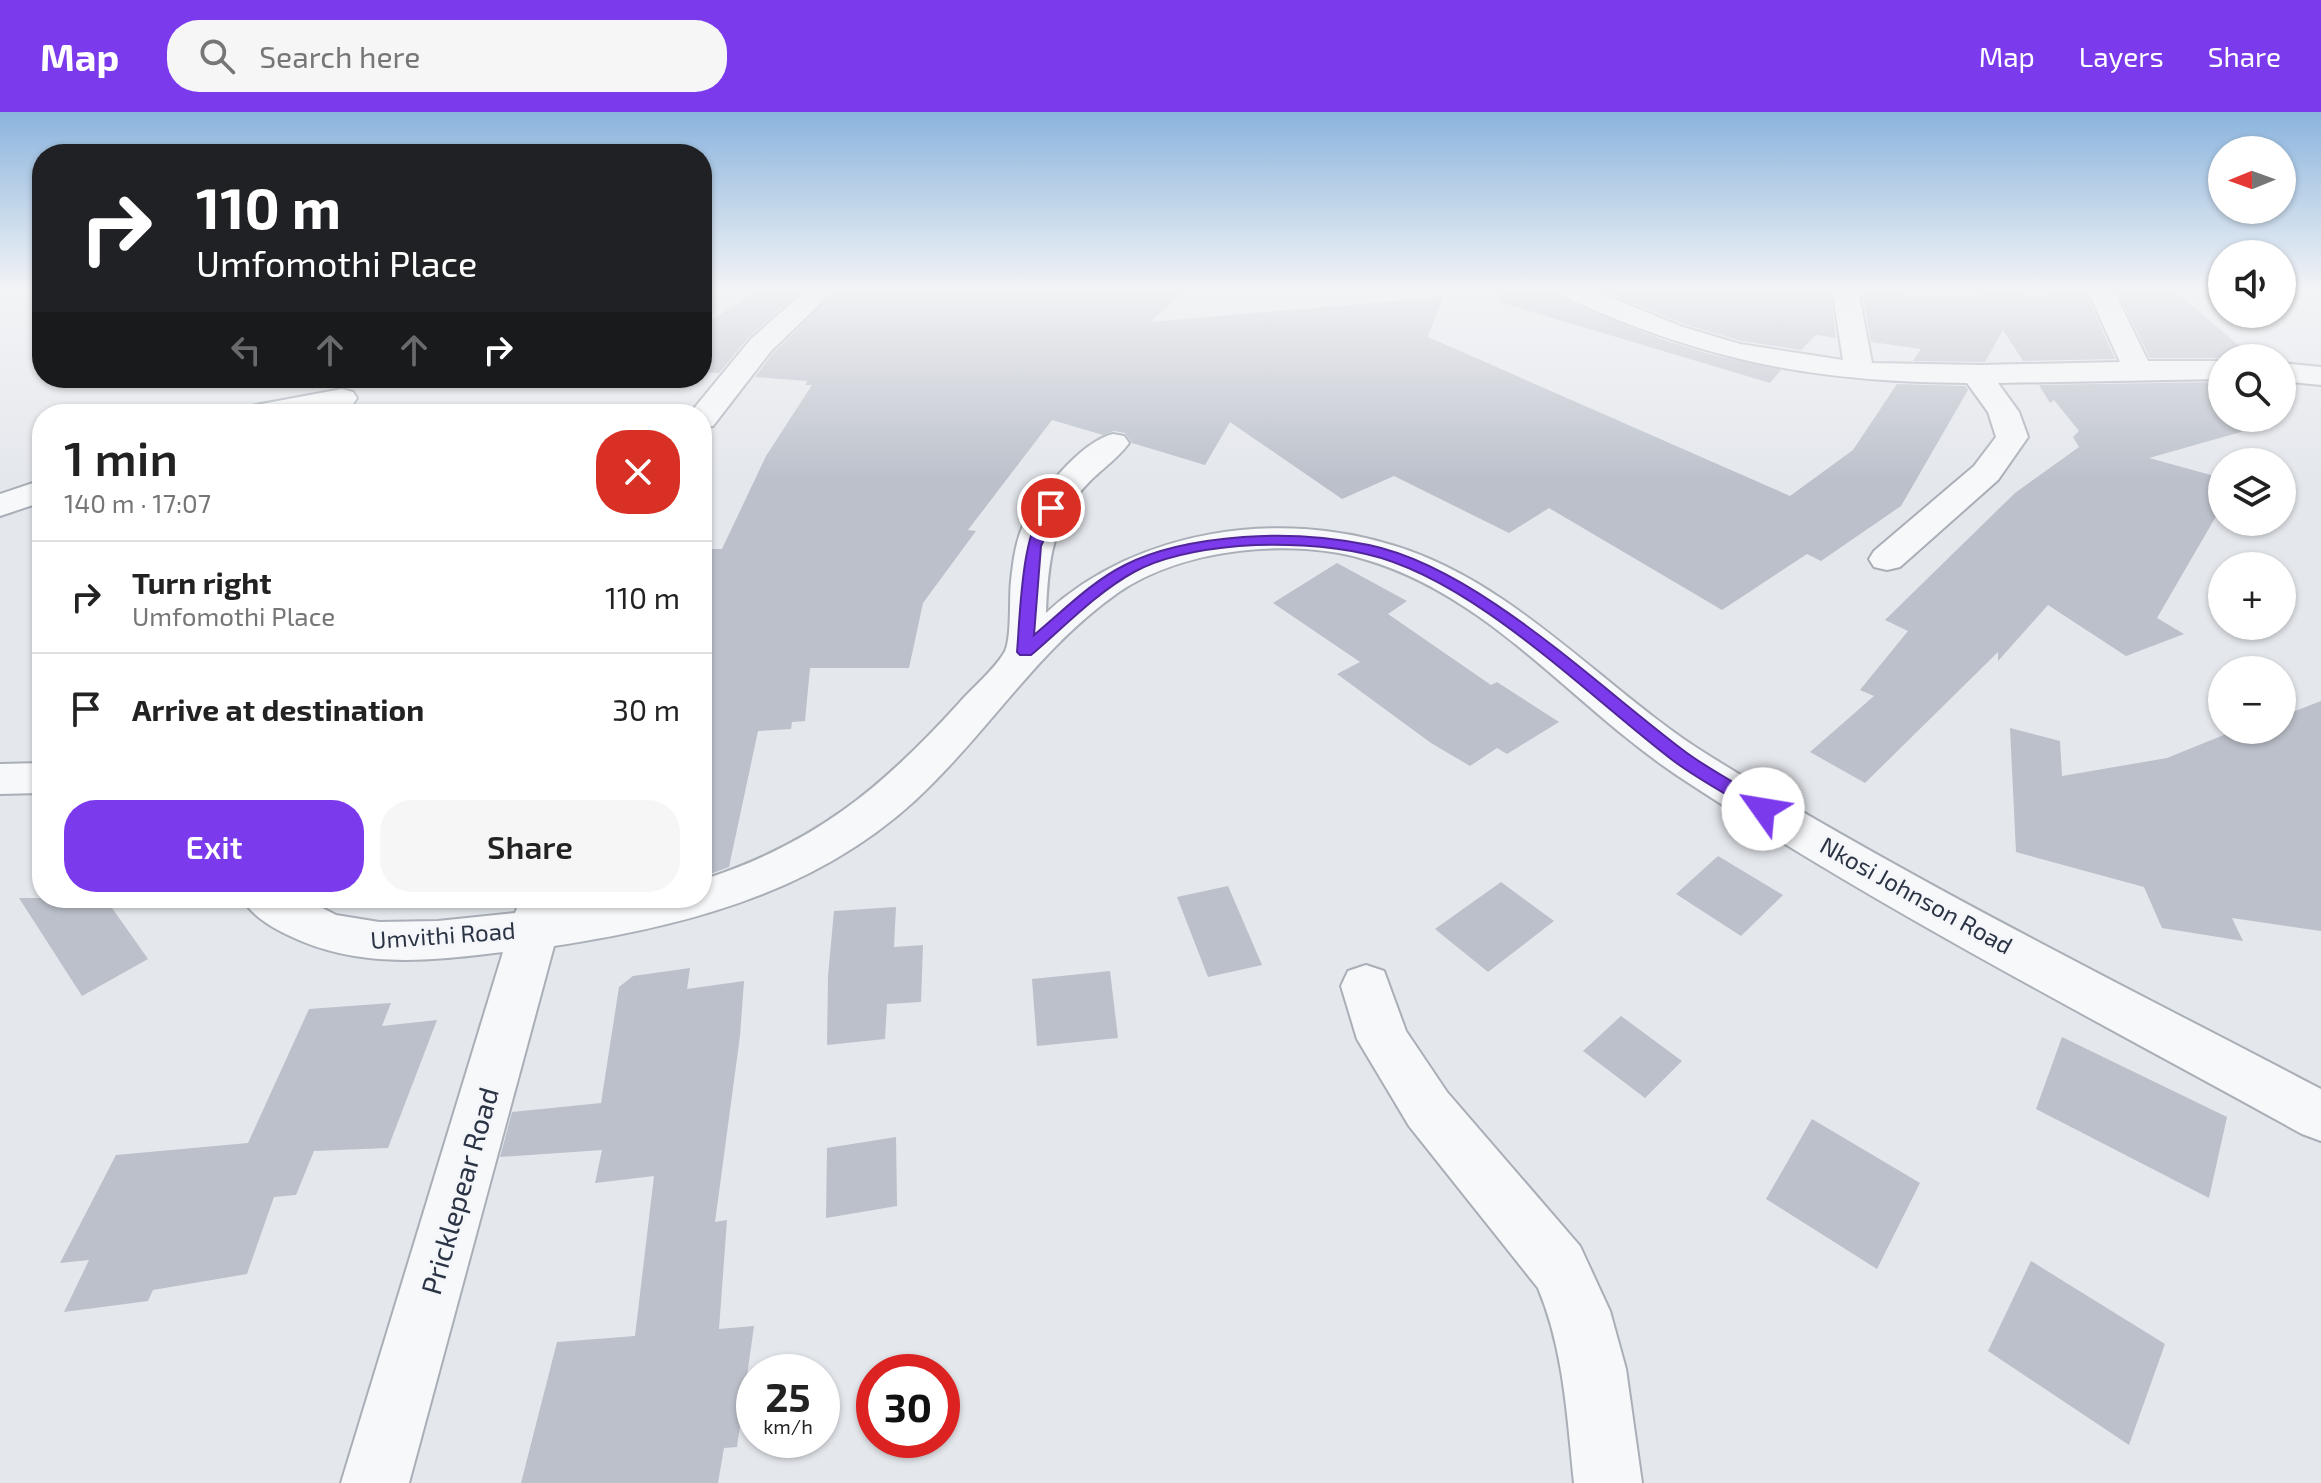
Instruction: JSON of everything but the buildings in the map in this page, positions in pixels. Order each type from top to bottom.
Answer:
[{"type":"street","points":[[712,406],[755,353]]},
{"type":"street","points":[[1751,353],[1788,361],[1859,369],[1977,376],[2208,370]]},
{"type":"street","points":[[1856,353],[1859,369]]},
{"type":"street","points":[[2130,353],[2138,370]]},
{"type":"street","points":[[2296,373],[2321,376]]},
{"type":"street","points":[[1887,559],[1986,473],[2012,437],[2011,425],[1977,376]]},
{"type":"street","points":[[310,404],[348,397]]},
{"type":"street","points":[[1025,652],[1033,546],[1039,528],[1084,468],[1113,443]]},
{"type":"street","points":[[0,506],[32,494]]},
{"type":"street","name":"Nkosi Johnson Road","points":[[712,897],[768,875],[820,849],[877,811],[921,770],[1025,652],[1103,584],[1132,567],[1171,553],[1213,544],[1271,539],[1330,543],[1395,557],[1466,594],[1683,759],[1817,842],[2321,1117]]},
{"type":"street","points":[[0,779],[32,778]]},
{"type":"street","name":"Umvithi Road","points":[[281,908],[312,929],[356,942],[431,941],[539,914]]},
{"type":"street","name":"Nkosi Johnson Road","points":[[539,914],[644,913],[665,908]]},
{"type":"street","name":"Pricklepear Road","points":[[375,1483],[539,914]]},
{"type":"street","points":[[1366,986],[1383,1039],[1428,1109],[1559,1267],[1579,1311],[1594,1369],[1608,1483]]},
{"type":"route","points":[[1051,508],[1033,546],[1025,652],[1103,584],[1132,567],[1171,553],[1213,544],[1271,539],[1368,549],[1422,569],[1466,594],[1530,637],[1683,759],[1763,809]]}]
